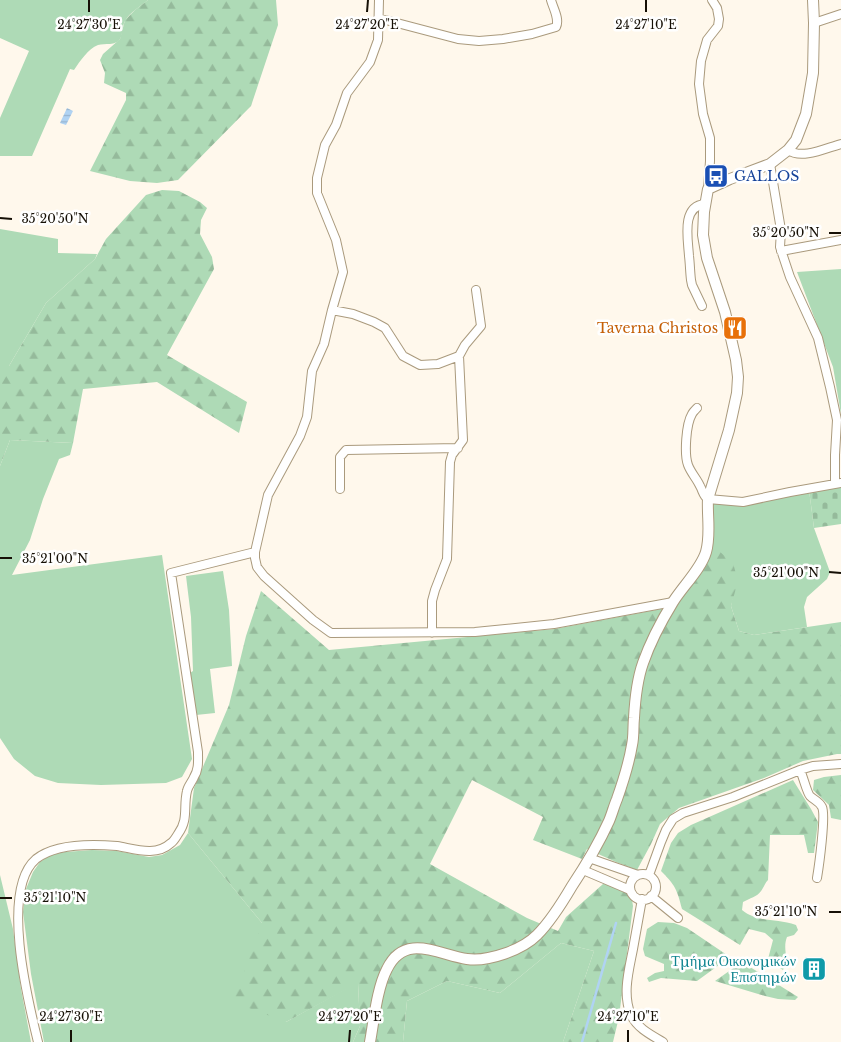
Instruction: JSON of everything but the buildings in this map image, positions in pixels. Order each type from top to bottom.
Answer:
[{"type":"street","points":[[379,0],[378,40],[370,62],[347,93],[336,125],[325,145],[317,178],[317,192],[336,240],[343,272],[324,344],[312,371],[307,417],[300,436],[268,495],[255,552],[257,567],[268,580],[313,620],[331,633],[475,632],[554,624],[673,602]]},
{"type":"street","points":[[378,18],[458,39],[479,41],[503,39],[532,34],[556,27],[558,20],[551,0]]},
{"type":"street","points":[[370,1042],[382,980],[395,957],[403,951],[413,948],[424,948],[468,959],[485,959],[519,948],[535,937],[547,924],[583,870],[610,820],[632,744],[637,691],[643,662],[673,602],[706,553],[708,544],[708,499],[729,430],[737,393],[738,377],[725,312],[707,258],[703,235],[708,190],[710,138],[703,114],[699,84],[701,61],[707,40],[718,26],[717,8],[712,0]]},
{"type":"street","points":[[708,190],[730,179],[770,164],[788,150],[796,140],[806,114],[813,74],[813,0]]},
{"type":"street","points":[[814,23],[841,14]]},
{"type":"street","points":[[788,150],[792,153],[809,153],[841,144]]},
{"type":"street","points":[[697,408],[689,422],[687,438],[688,465],[708,499],[743,502],[838,483],[835,455],[837,420],[830,387],[818,338],[790,278],[780,247],[781,230],[770,164]]},
{"type":"street","points":[[702,306],[691,280],[687,226],[694,208],[699,204],[705,204]]},
{"type":"street","points":[[781,250],[841,240]]},
{"type":"street","points":[[432,633],[432,601],[448,560],[450,462],[463,440],[459,356],[465,345],[481,326],[476,290]]},
{"type":"street","points":[[332,310],[353,314],[384,328],[402,356],[420,365],[438,364],[459,356]]},
{"type":"street","points":[[340,489],[340,457],[346,450],[458,448]]},
{"type":"street","points":[[38,1042],[26,991],[17,926],[19,896],[26,871],[34,860],[42,855],[52,850],[68,847],[94,845],[150,851],[162,850],[172,843],[183,828],[187,790],[196,775],[198,752],[171,573],[255,552]]},
{"type":"street","points":[[649,875],[666,830],[674,819],[684,813],[800,770],[813,766],[841,764]]},
{"type":"street","points":[[800,770],[810,796],[818,801],[822,808],[817,878]]},
{"type":"street","points":[[583,870],[630,890],[636,897],[642,900],[651,896],[656,889],[652,877],[649,875],[638,875],[589,858]]},
{"type":"street","points":[[630,890],[632,879],[638,875]]},
{"type":"street","points":[[651,896],[678,918]]},
{"type":"street","points":[[642,900],[626,994],[630,1014],[639,1026],[663,1042]]},
{"type":"green space","points":[[0,0],[148,0],[127,18],[118,41],[94,47],[74,70],[70,69],[32,156],[0,156],[0,118],[29,51],[0,38]]},
{"type":"green space","points":[[148,0],[276,0],[278,25],[251,106],[178,180],[157,183],[130,181],[90,171],[126,100],[126,93],[104,83],[105,73],[100,60],[103,54],[120,39],[125,20]]},
{"type":"green space","points":[[162,190],[179,191],[207,208],[201,220],[200,234],[212,257],[214,269],[167,355],[247,402],[239,433],[157,382],[83,389],[73,443],[10,440],[0,466],[0,366],[9,366],[46,303],[95,259],[106,239],[146,195]]},
{"type":"green space","points":[[0,229],[58,239],[58,253],[97,254],[95,259],[46,303],[9,366],[0,366]]},
{"type":"green space","points":[[841,269],[841,414],[833,367],[797,272]]},
{"type":"green space","points":[[10,440],[73,443],[70,455],[59,459],[43,499],[30,540],[12,575],[162,555],[192,759],[182,777],[166,783],[101,785],[58,783],[35,776],[14,759],[0,738],[0,466]]},
{"type":"green space","points":[[841,486],[841,524],[814,528],[809,490]]},
{"type":"green space","points":[[809,490],[814,528],[830,572],[827,579],[807,597],[804,607],[807,627],[754,635],[739,631],[731,606],[733,595],[712,545],[712,509],[714,502]]},
{"type":"green space","points":[[712,545],[733,563],[738,581],[731,606],[739,631],[754,635],[841,622],[841,754],[803,761],[764,778],[679,808],[660,824],[637,870],[587,849],[582,859],[533,840],[543,817],[472,780],[430,864],[527,918],[558,931],[566,917],[603,884],[628,893],[633,906],[619,1017],[613,1042],[563,1042],[594,951],[561,943],[500,993],[447,981],[407,1001],[403,1042],[353,1042],[360,1026],[358,983],[286,1022],[233,1002],[262,923],[188,833],[194,788],[229,705],[246,636],[261,591],[329,650],[554,629],[661,609],[676,604],[711,555]]},
{"type":"green space","points":[[223,571],[229,610],[232,666],[210,669],[215,713],[196,715],[190,673],[193,671],[191,617],[186,576]]},
{"type":"green space","points":[[841,775],[841,820],[831,818],[829,805],[813,790],[814,780]]},
{"type":"green space","points":[[793,780],[818,822],[814,853],[808,853],[804,835],[770,835],[768,880],[757,895],[743,902],[742,910],[761,919],[796,925],[798,930],[794,935],[787,937],[785,946],[786,961],[783,970],[768,959],[773,940],[765,933],[749,929],[740,945],[682,909],[675,888],[661,871],[671,843],[678,833],[691,825]]},
{"type":"green space","points":[[188,833],[262,923],[286,1022],[358,982],[360,1026],[353,1042],[44,1042],[31,974],[23,912],[26,889],[33,872],[40,862],[51,855],[65,852],[92,850],[117,851],[149,857],[162,855],[180,845]]},
{"type":"green space","points":[[0,875],[13,929],[21,989],[31,1042],[0,1042]]},
{"type":"green space","points":[[658,922],[674,923],[687,928],[730,957],[697,981],[661,978],[649,982],[647,978],[655,973],[664,971],[664,964],[645,956],[643,949],[647,929]]},
{"type":"green space","points":[[561,943],[594,951],[563,1042],[403,1042],[407,1001],[447,981],[500,993]]},
{"type":"green space","points":[[742,962],[798,997],[795,1000],[778,999],[715,981]]},
{"type":"water","points":[[67,108],[73,111],[66,125],[60,123]]},
{"type":"waterway","points":[[582,1042],[616,923]]},
{"type":"place","name":"GALLOS","points":[[716,176]]},
{"type":"place","name":"Taverna Christos","points":[[735,328]]},
{"type":"place","name":"Τμήμα Οικονομικών Επιστημών","points":[[814,969]]}]
